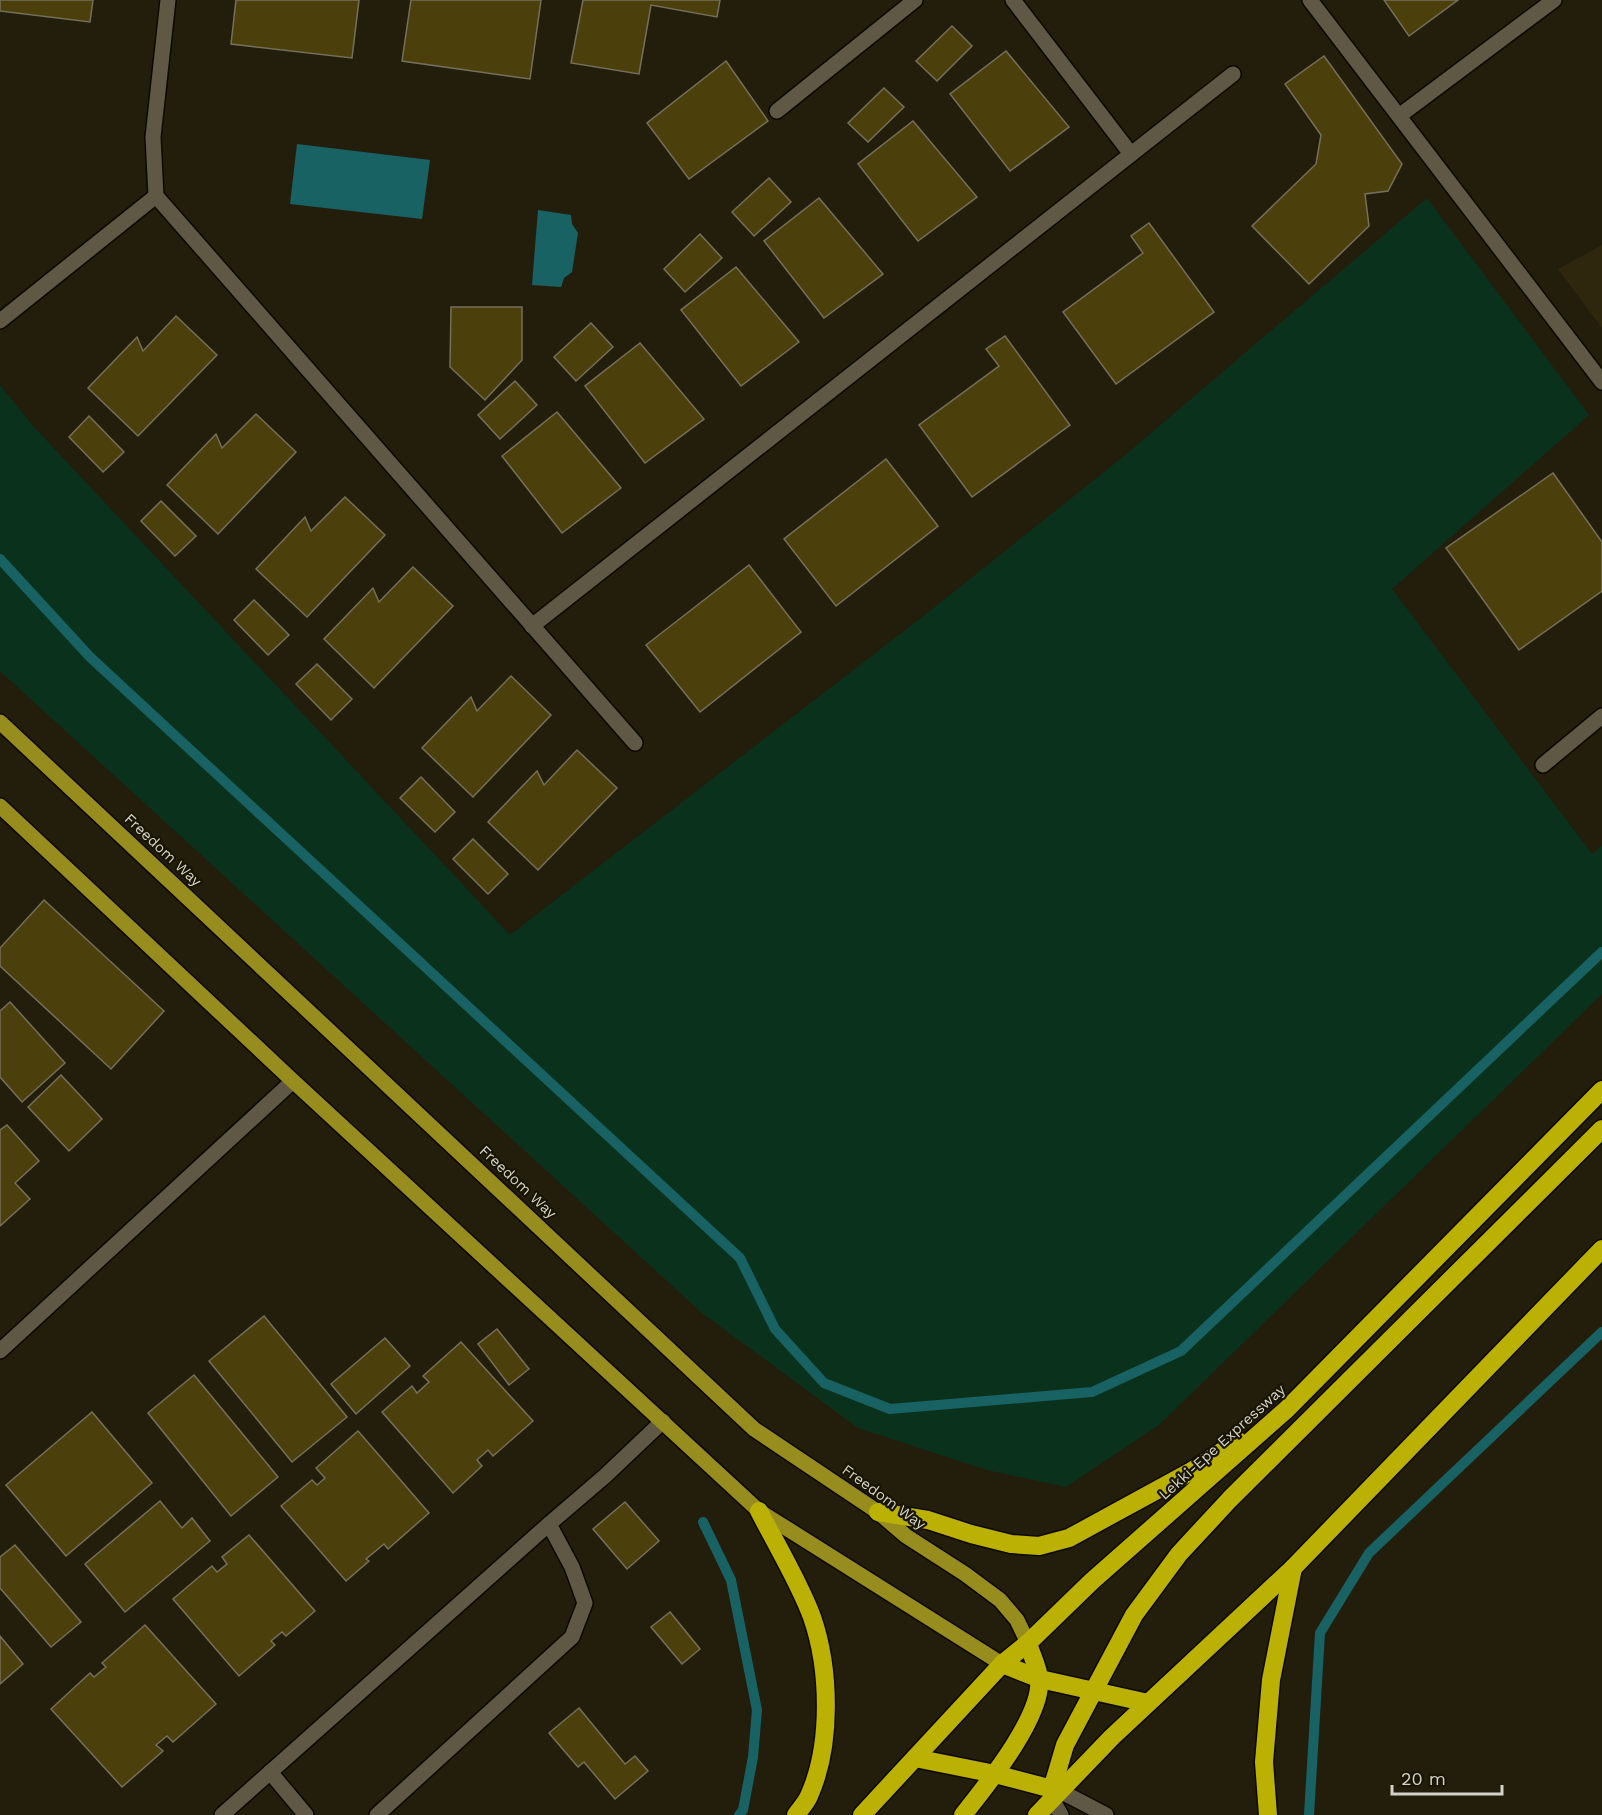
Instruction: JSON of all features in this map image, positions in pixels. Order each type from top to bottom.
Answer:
[{"type":"highway","name":"Lekki-Epe Expressway","points":[[862,1815],[1002,1664],[1028,1643],[1092,1581],[1287,1409],[1602,1090]]},
{"type":"highway","points":[[1055,1793],[1065,1745],[1134,1615],[1179,1554],[1230,1499],[1602,1129]]},
{"type":"highway","points":[[1037,1815],[1055,1793],[1112,1737],[1293,1568],[1602,1249]]},
{"type":"highway","points":[[878,1512],[928,1520],[1011,1544],[1040,1546],[1069,1538],[1190,1472],[1287,1409]]},
{"type":"highway","points":[[759,1510],[812,1616],[822,1653],[826,1717],[821,1758],[808,1797],[796,1815]]},
{"type":"highway","points":[[1268,1815],[1264,1762],[1271,1680],[1293,1568]]},
{"type":"highway","points":[[963,1815],[995,1774],[1016,1742],[1036,1703],[1040,1679],[1028,1643]]},
{"type":"highway","points":[[1002,1664],[1040,1679],[1148,1703]]},
{"type":"highway","points":[[915,1758],[995,1774],[1055,1793]]},
{"type":"main road","name":"Freedom Way","points":[[0,722],[754,1429],[878,1512],[906,1536],[1000,1600],[1017,1620],[1028,1643]]},
{"type":"main road","points":[[0,806],[759,1510],[1002,1664]]},
{"type":"street","points":[[168,0],[153,137],[156,196],[635,743]]},
{"type":"street","points":[[777,111],[915,0]]},
{"type":"street","points":[[1013,0],[1131,154]]},
{"type":"street","points":[[1310,0],[1602,382]]},
{"type":"street","points":[[1399,116],[1554,0]]},
{"type":"street","points":[[531,626],[1233,74]]},
{"type":"street","points":[[0,321],[156,196]]},
{"type":"street","points":[[1543,765],[1602,716]]},
{"type":"street","points":[[0,1351],[293,1080]]},
{"type":"street","points":[[222,1815],[605,1476],[663,1421]]},
{"type":"street","points":[[377,1815],[572,1638],[585,1603],[572,1567],[549,1524]]},
{"type":"street","points":[[270,1772],[306,1815]]},
{"type":"street","points":[[1055,1793],[1061,1815]]},
{"type":"street","points":[[1055,1793],[1106,1815]]},
{"type":"shaded area","points":[[1602,245],[1602,328],[1558,269]]},
{"type":"green space","points":[[1427,198],[1589,415],[1392,589],[1592,854],[1602,846],[1602,994],[1159,1425],[1066,1487],[987,1470],[858,1428],[702,1313],[0,671],[0,385],[33,426],[510,935],[926,614],[1123,457]]},
{"type":"water","points":[[297,144],[430,160],[422,219],[290,204]]},
{"type":"water","points":[[538,210],[571,215],[572,224],[578,233],[572,272],[564,278],[561,287],[532,285]]},
{"type":"building","points":[[0,0],[93,0],[90,22],[0,11]]},
{"type":"building","points":[[236,0],[359,0],[352,58],[231,44]]},
{"type":"building","points":[[411,0],[541,0],[530,79],[402,61]]},
{"type":"building","points":[[583,0],[720,0],[717,17],[651,5],[639,74],[571,63]]},
{"type":"building","points":[[1384,0],[1458,0],[1409,36]]},
{"type":"building","points":[[952,26],[972,46],[937,81],[916,61]]},
{"type":"building","points":[[1006,51],[1069,127],[1010,171],[950,94]]},
{"type":"building","points":[[1324,56],[1402,164],[1388,191],[1365,194],[1369,226],[1309,284],[1252,226],[1316,164],[1321,135],[1285,84]]},
{"type":"building","points":[[726,61],[768,121],[689,179],[647,123]]},
{"type":"building","points":[[884,88],[904,107],[868,142],[848,123]]},
{"type":"building","points":[[913,121],[977,197],[918,241],[858,164]]},
{"type":"building","points":[[769,178],[791,202],[754,236],[732,212]]},
{"type":"building","points":[[819,198],[883,274],[824,318],[764,241]]},
{"type":"building","points":[[1149,223],[1214,312],[1116,384],[1063,312],[1143,253],[1131,236]]},
{"type":"building","points":[[700,234],[722,258],[685,292],[664,269]]},
{"type":"building","points":[[736,267],[799,342],[741,386],[681,310]]},
{"type":"building","points":[[451,307],[522,307],[522,360],[485,400],[450,367]]},
{"type":"building","points":[[176,316],[217,355],[138,436],[88,388],[137,337],[143,351]]},
{"type":"building","points":[[591,323],[613,347],[576,381],[554,357]]},
{"type":"building","points":[[1005,336],[1070,425],[972,497],[919,425],[999,366],[986,349]]},
{"type":"building","points":[[640,343],[704,419],[645,463],[585,386]]},
{"type":"building","points":[[515,381],[537,405],[500,439],[478,415]]},
{"type":"building","points":[[557,412],[621,488],[562,533],[502,456]]},
{"type":"building","points":[[256,414],[296,452],[218,534],[167,485],[216,434],[222,448]]},
{"type":"building","points":[[89,416],[124,452],[103,472],[69,437]]},
{"type":"building","points":[[886,459],[938,526],[836,606],[784,539]]},
{"type":"building","points":[[1553,473],[1602,542],[1602,591],[1519,650],[1446,548]]},
{"type":"building","points":[[345,497],[385,535],[307,617],[256,569],[305,517],[311,531]]},
{"type":"building","points":[[161,501],[196,536],[175,556],[141,521]]},
{"type":"building","points":[[749,565],[801,632],[700,712],[646,645]]},
{"type":"building","points":[[413,567],[453,606],[374,688],[324,639],[373,588],[379,602]]},
{"type":"building","points":[[254,600],[289,635],[268,655],[234,620]]},
{"type":"building","points":[[317,664],[352,699],[331,720],[296,684]]},
{"type":"building","points":[[511,676],[551,715],[473,797],[422,748],[471,697],[477,711]]},
{"type":"building","points":[[577,750],[617,788],[538,870],[488,822],[537,771],[544,785]]},
{"type":"building","points":[[421,777],[455,812],[435,832],[400,798]]},
{"type":"building","points":[[473,839],[508,874],[488,894],[453,859]]},
{"type":"building","points":[[44,900],[164,1011],[111,1069],[0,966],[0,948]]},
{"type":"building","points":[[10,1002],[65,1063],[22,1102],[0,1077],[0,1011]]},
{"type":"building","points":[[61,1075],[102,1119],[69,1151],[28,1107]]},
{"type":"building","points":[[7,1125],[39,1161],[15,1183],[30,1199],[0,1226],[0,1130]]},
{"type":"building","points":[[264,1316],[347,1417],[292,1462],[209,1361]]},
{"type":"building","points":[[497,1329],[529,1369],[509,1385],[478,1344]]},
{"type":"building","points":[[385,1338],[410,1366],[356,1414],[331,1384]]},
{"type":"building","points":[[461,1342],[533,1421],[493,1456],[488,1450],[477,1460],[482,1466],[453,1493],[382,1412],[412,1386],[417,1393],[429,1382],[423,1376]]},
{"type":"building","points":[[194,1375],[278,1477],[231,1516],[148,1413]]},
{"type":"building","points":[[92,1412],[152,1483],[66,1556],[6,1485]]},
{"type":"building","points":[[358,1431],[429,1513],[388,1549],[384,1544],[366,1559],[369,1561],[346,1581],[281,1506],[312,1480],[317,1485],[325,1478],[316,1468]]},
{"type":"building","points":[[160,1501],[182,1528],[192,1518],[210,1541],[125,1612],[85,1564]]},
{"type":"building","points":[[625,1502],[659,1541],[627,1569],[593,1529]]},
{"type":"building","points":[[249,1535],[315,1611],[286,1636],[282,1632],[271,1641],[275,1645],[239,1676],[173,1599],[212,1566],[217,1572],[227,1564],[222,1557]]},
{"type":"building","points":[[15,1545],[81,1622],[51,1647],[0,1588],[0,1557]]},
{"type":"building","points":[[670,1612],[700,1649],[682,1664],[651,1627]]},
{"type":"building","points":[[145,1625],[216,1704],[173,1742],[167,1736],[156,1745],[163,1751],[122,1787],[51,1709],[90,1673],[94,1677],[106,1667],[102,1663]]},
{"type":"building","points":[[0,1636],[23,1664],[0,1684]]},
{"type":"building","points":[[579,1708],[625,1764],[635,1756],[648,1771],[615,1799],[584,1762],[578,1767],[549,1733]]},
{"type":"waterway","points":[[0,559],[90,657],[740,1258],[775,1329],[824,1383],[890,1409],[1092,1392],[1181,1351],[1602,952]]},
{"type":"waterway","points":[[1309,1815],[1320,1633],[1369,1553],[1602,1332]]},
{"type":"waterway","points":[[703,1522],[731,1580],[757,1710],[753,1757],[743,1810],[739,1815]]}]
